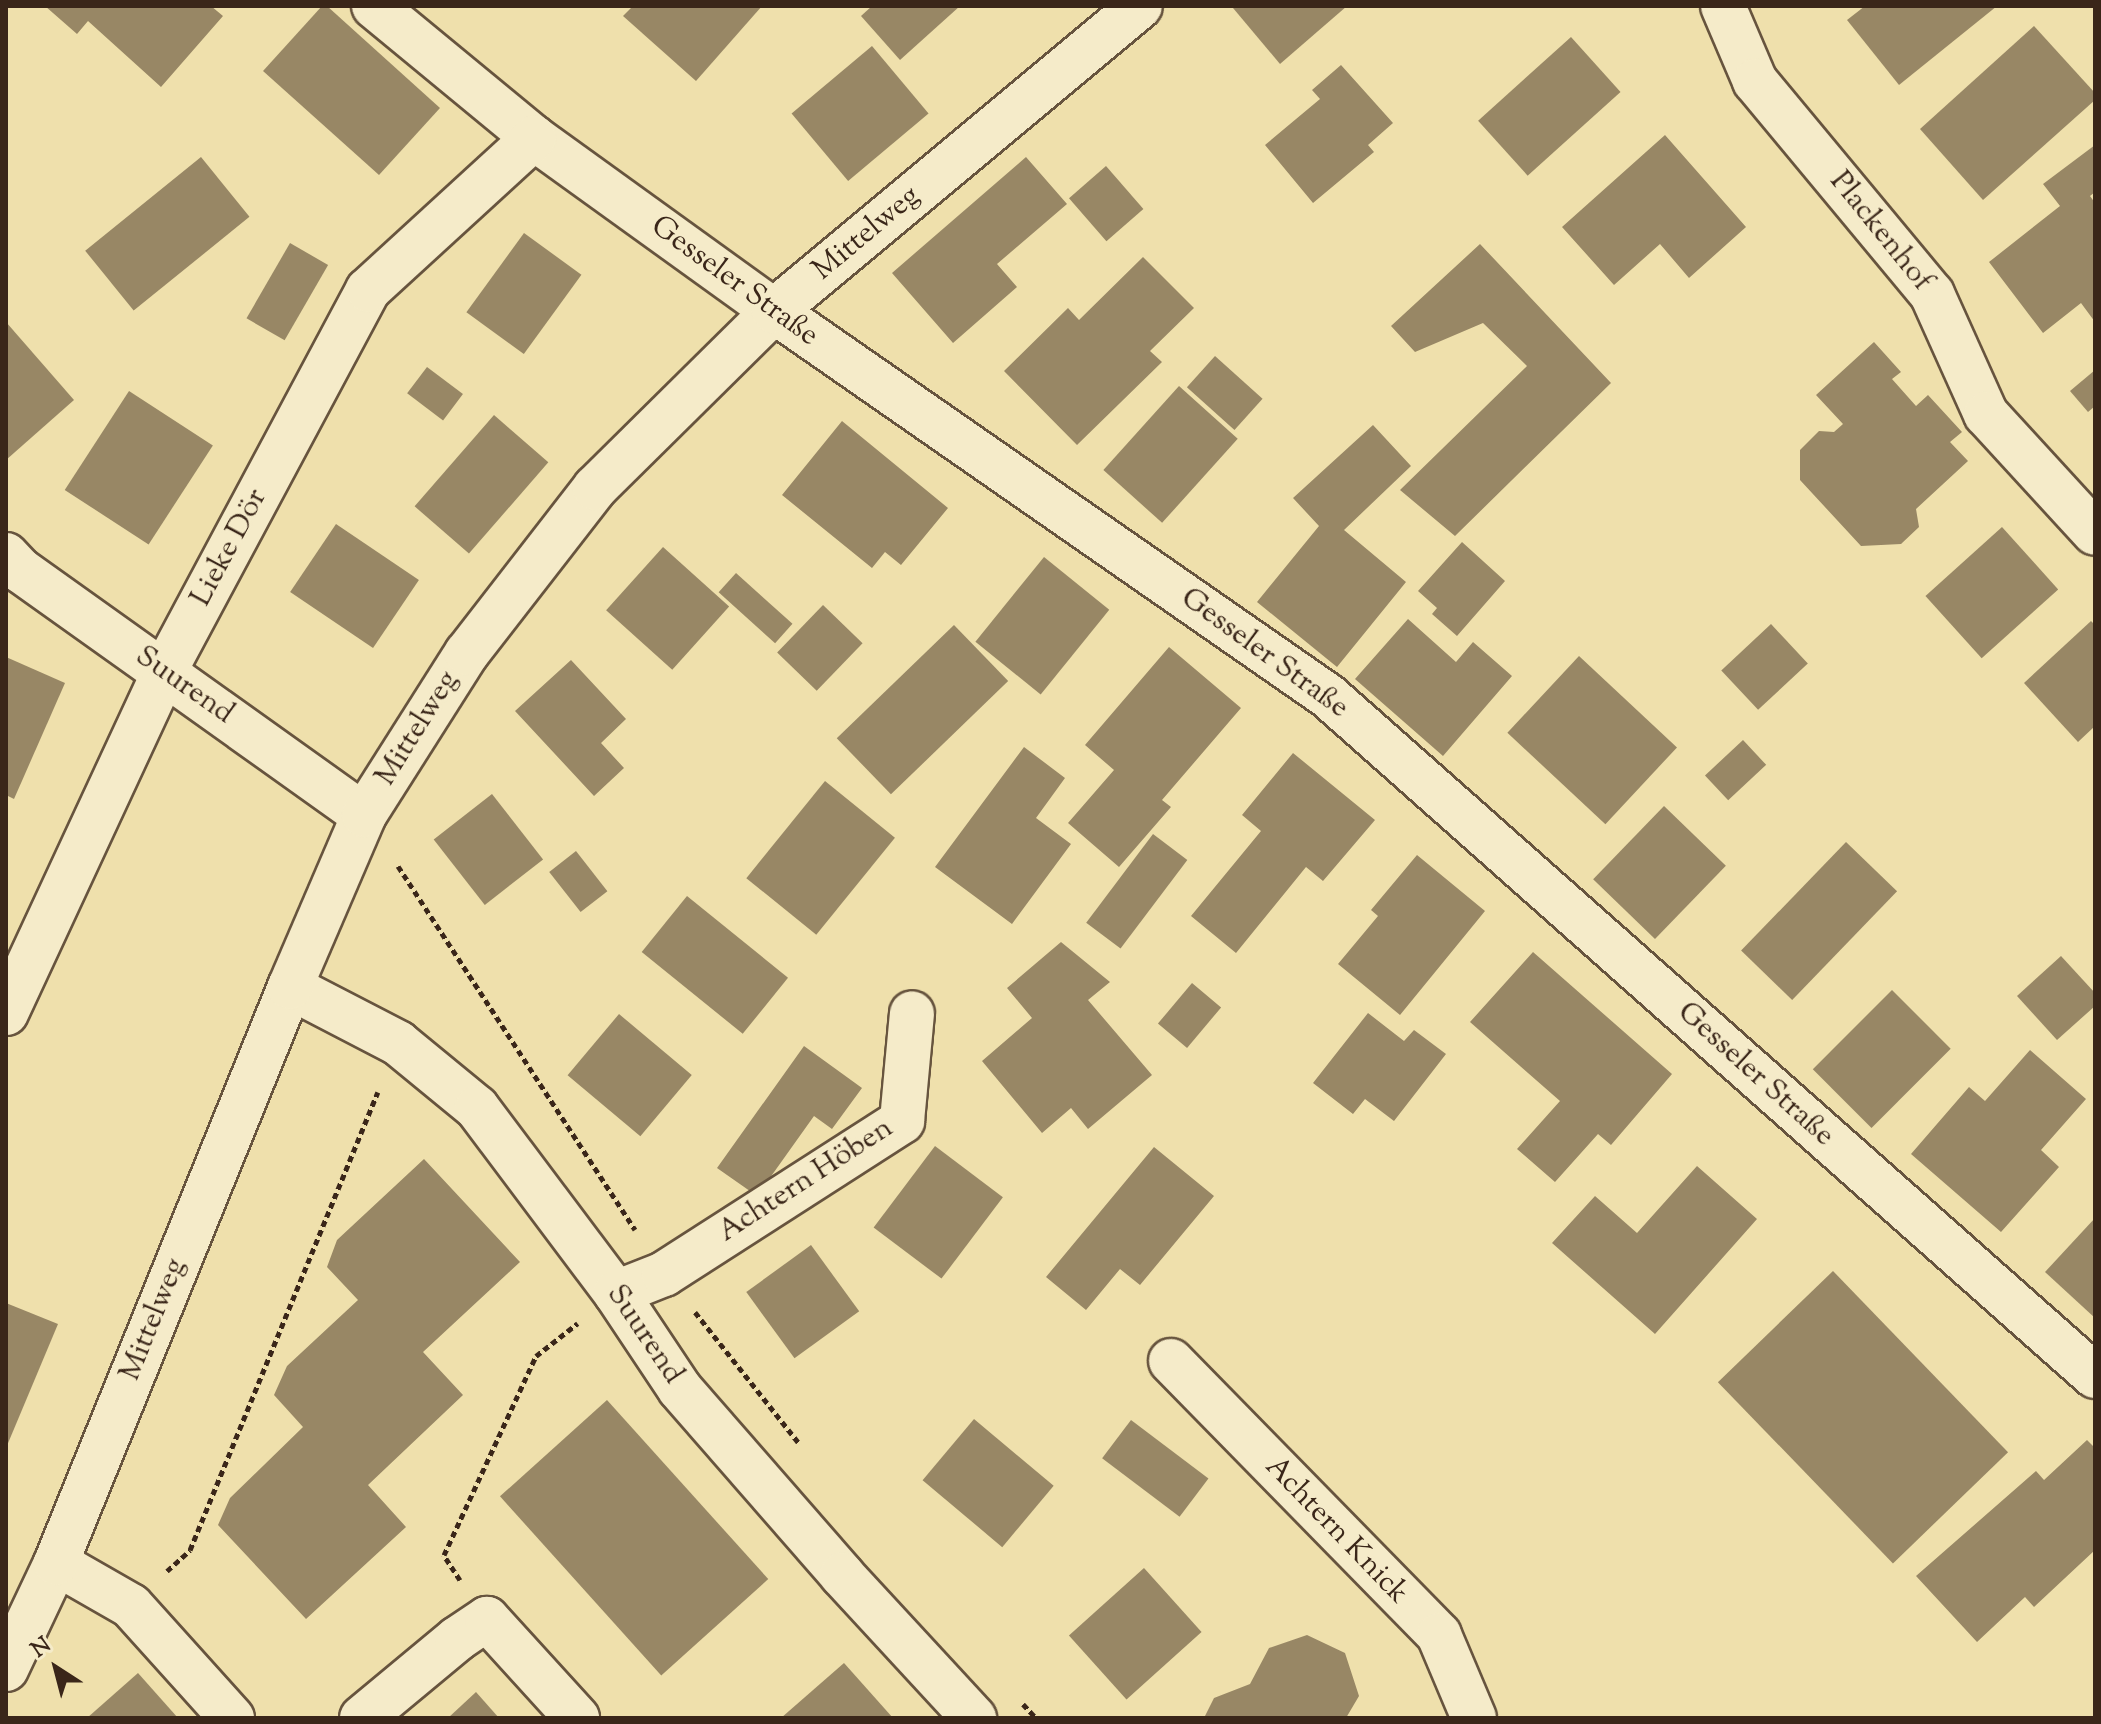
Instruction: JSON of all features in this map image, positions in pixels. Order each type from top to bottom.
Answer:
[{"type":"street","name":"Gesseler Straße","points":[[374,6],[534,138],[774,311],[1328,696],[2095,1376]]},
{"type":"street","name":"Mittelweg","points":[[6,1669],[56,1563],[290,987],[364,815],[467,653],[595,488],[774,311],[1140,6]]},
{"type":"street","name":"Plackenhof","points":[[1723,6],[1755,81],[1932,294],[1986,414],[2095,533]]},
{"type":"street","name":"Lieke Dör","points":[[6,1013],[164,672],[368,290],[534,138]]},
{"type":"street","name":"Suurend","points":[[6,555],[20,570],[364,815]]},
{"type":"street","name":"Suurend","points":[[290,987],[398,1043],[477,1108],[616,1293],[680,1389],[842,1575],[974,1718]]},
{"type":"street","name":"Achtern Höben","points":[[616,1293],[664,1274],[902,1121],[912,1013]]},
{"type":"street","name":"Achtern Knick","points":[[1171,1361],[1439,1635],[1474,1718]]},
{"type":"street","points":[[56,1563],[131,1606],[232,1718]]},
{"type":"street","points":[[362,1718],[457,1639],[487,1619],[577,1718]]},
{"type":"path","points":[[131,1606],[190,1550],[398,1043]]},
{"type":"path","points":[[487,1619],[444,1555],[536,1356],[616,1293]]},
{"type":"building","points":[[45,6],[211,6],[223,16],[161,87],[88,21],[77,34]]},
{"type":"building","points":[[322,6],[327,6],[440,108],[379,175],[263,71]]},
{"type":"building","points":[[633,6],[762,6],[696,81],[623,16]]},
{"type":"building","points":[[872,6],[960,6],[900,60],[861,16]]},
{"type":"building","points":[[1347,6],[1280,64],[1233,8]]},
{"type":"building","points":[[1865,6],[1997,6],[1899,85],[1847,20]]},
{"type":"building","points":[[2034,26],[2095,93],[2095,100],[1983,200],[1920,129]]},
{"type":"building","points":[[1571,37],[1621,92],[1528,176],[1478,121]]},
{"type":"building","points":[[872,46],[929,113],[848,181],[792,113]]},
{"type":"building","points":[[1341,65],[1393,123],[1368,145],[1374,152],[1313,203],[1265,145],[1320,99],[1312,90]]},
{"type":"building","points":[[1665,135],[1746,227],[1689,278],[1660,244],[1614,285],[1562,227]]},
{"type":"building","points":[[2095,145],[2095,192],[2090,196],[2095,203],[2095,322],[2081,303],[2043,333],[1989,262],[2060,206],[2043,184]]},
{"type":"building","points":[[201,157],[249,217],[134,311],[85,251]]},
{"type":"building","points":[[1026,157],[1067,204],[997,264],[1017,287],[953,343],[892,273]]},
{"type":"building","points":[[1106,166],[1143,209],[1106,241],[1069,198]]},
{"type":"building","points":[[524,233],[581,275],[524,354],[466,312]]},
{"type":"building","points":[[290,243],[328,265],[285,340],[247,318]]},
{"type":"building","points":[[1480,244],[1611,383],[1455,536],[1400,490],[1527,366],[1483,323],[1415,352],[1391,326]]},
{"type":"building","points":[[1143,257],[1194,308],[1150,351],[1162,362],[1077,445],[1004,371],[1068,308],[1079,320]]},
{"type":"building","points":[[6,322],[74,400],[6,460]]},
{"type":"building","points":[[1874,342],[1901,372],[1892,379],[1916,406],[1928,395],[1962,432],[1950,442],[1968,461],[1916,509],[1919,527],[1901,544],[1861,546],[1800,480],[1800,450],[1819,431],[1834,432],[1843,424],[1816,395]]},
{"type":"building","points":[[1215,356],[1263,399],[1234,430],[1187,387]]},
{"type":"building","points":[[427,367],[463,394],[443,420],[407,393]]},
{"type":"building","points":[[2095,370],[2095,406],[2088,412],[2070,391]]},
{"type":"building","points":[[1179,386],[1238,439],[1162,523],[1103,470]]},
{"type":"building","points":[[129,391],[213,445],[149,544],[65,490]]},
{"type":"building","points":[[494,415],[548,462],[469,554],[415,506]]},
{"type":"building","points":[[842,421],[948,508],[901,565],[885,552],[872,568],[782,495]]},
{"type":"building","points":[[1373,425],[1411,466],[1344,530],[1406,582],[1337,667],[1257,602],[1319,526],[1293,498]]},
{"type":"building","points":[[336,524],[419,580],[373,648],[290,592]]},
{"type":"building","points":[[2002,527],[2058,589],[1982,658],[1925,596]]},
{"type":"building","points":[[1462,542],[1505,581],[1457,636],[1432,614],[1437,608],[1418,591]]},
{"type":"building","points":[[663,547],[729,607],[672,670],[606,610]]},
{"type":"building","points":[[1044,557],[1109,610],[1041,695],[975,642]]},
{"type":"building","points":[[736,573],[792,624],[775,643],[719,592]]},
{"type":"building","points":[[823,605],[863,643],[817,691],[777,652]]},
{"type":"building","points":[[1408,619],[1456,662],[1473,642],[1512,676],[1443,756],[1355,679]]},
{"type":"building","points":[[2091,621],[2095,625],[2095,726],[2078,742],[2024,683]]},
{"type":"building","points":[[1771,624],[1808,663],[1758,710],[1721,670]]},
{"type":"building","points":[[954,625],[1008,681],[891,794],[837,738]]},
{"type":"building","points":[[1169,647],[1241,708],[1162,800],[1171,807],[1119,867],[1068,823],[1114,770],[1085,745]]},
{"type":"building","points":[[1579,656],[1677,747],[1605,824],[1507,733]]},
{"type":"building","points":[[6,657],[65,683],[14,799],[6,795]]},
{"type":"building","points":[[571,660],[626,719],[601,743],[624,768],[594,796],[515,711]]},
{"type":"building","points":[[1743,740],[1766,765],[1728,800],[1705,775]]},
{"type":"building","points":[[1024,747],[1065,778],[1036,818],[1071,844],[1012,924],[935,867]]},
{"type":"building","points":[[1293,753],[1375,820],[1323,881],[1306,867],[1236,953],[1191,916],[1261,831],[1242,815]]},
{"type":"building","points":[[825,781],[895,838],[816,935],[746,878]]},
{"type":"building","points":[[492,794],[543,859],[485,905],[434,840]]},
{"type":"building","points":[[1664,806],[1726,866],[1655,939],[1593,879]]},
{"type":"building","points":[[1153,834],[1187,860],[1121,949],[1086,923]]},
{"type":"building","points":[[1846,842],[1897,891],[1792,1000],[1741,951]]},
{"type":"building","points":[[576,851],[607,891],[581,912],[549,872]]},
{"type":"building","points":[[1417,855],[1485,911],[1400,1015],[1338,964],[1378,916],[1371,910]]},
{"type":"building","points":[[687,896],[788,978],[743,1034],[642,952]]},
{"type":"building","points":[[1061,942],[1110,982],[1088,1000],[1152,1075],[1088,1129],[1071,1108],[1042,1133],[982,1061],[1032,1018],[1007,988]]},
{"type":"building","points":[[1533,952],[1672,1074],[1611,1145],[1598,1134],[1555,1182],[1517,1149],[1560,1101],[1470,1022]]},
{"type":"building","points":[[2061,956],[2095,993],[2095,1006],[2057,1040],[2017,996]]},
{"type":"building","points":[[1192,983],[1221,1007],[1187,1048],[1158,1024]]},
{"type":"building","points":[[1892,990],[1951,1049],[1871,1128],[1813,1069]]},
{"type":"building","points":[[1368,1013],[1404,1041],[1414,1030],[1446,1054],[1394,1121],[1365,1099],[1353,1114],[1313,1083]]},
{"type":"building","points":[[619,1014],[692,1075],[640,1136],[568,1075]]},
{"type":"building","points":[[804,1046],[862,1088],[832,1129],[814,1116],[757,1196],[717,1168]]},
{"type":"building","points":[[2030,1050],[2086,1099],[2041,1150],[2059,1167],[2001,1232],[1911,1154],[1969,1087],[1985,1101]]},
{"type":"building","points":[[935,1146],[1003,1197],[941,1279],[874,1227]]},
{"type":"building","points":[[1154,1147],[1214,1196],[1140,1285],[1120,1269],[1086,1310],[1046,1277]]},
{"type":"building","points":[[424,1159],[520,1262],[423,1352],[463,1395],[368,1485],[406,1527],[306,1619],[218,1525],[230,1498],[303,1427],[274,1395],[287,1366],[358,1300],[327,1267],[337,1240]]},
{"type":"building","points":[[1697,1166],[1757,1219],[1655,1334],[1552,1243],[1595,1196],[1637,1233]]},
{"type":"building","points":[[2095,1218],[2095,1318],[2045,1272]]},
{"type":"building","points":[[811,1245],[859,1311],[794,1358],[746,1292]]},
{"type":"building","points":[[1833,1271],[2008,1452],[1893,1563],[1718,1382]]},
{"type":"building","points":[[6,1303],[58,1324],[6,1448]]},
{"type":"building","points":[[607,1400],[768,1579],[661,1675],[500,1496]]},
{"type":"building","points":[[974,1419],[1054,1486],[1002,1547],[923,1480]]},
{"type":"building","points":[[1131,1420],[1208,1478],[1180,1517],[1102,1458]]},
{"type":"building","points":[[2087,1440],[2095,1448],[2095,1550],[2034,1607],[2025,1597],[1977,1642],[1916,1576],[2036,1471],[2044,1480]]},
{"type":"building","points":[[1144,1568],[1202,1632],[1126,1699],[1069,1636]]},
{"type":"building","points":[[1307,1635],[1345,1653],[1359,1696],[1346,1718],[1204,1718],[1214,1698],[1250,1684],[1269,1648]]},
{"type":"building","points":[[844,1663],[893,1718],[781,1718]]},
{"type":"building","points":[[138,1673],[178,1718],[87,1718]]},
{"type":"building","points":[[476,1692],[499,1718],[448,1718]]}]
